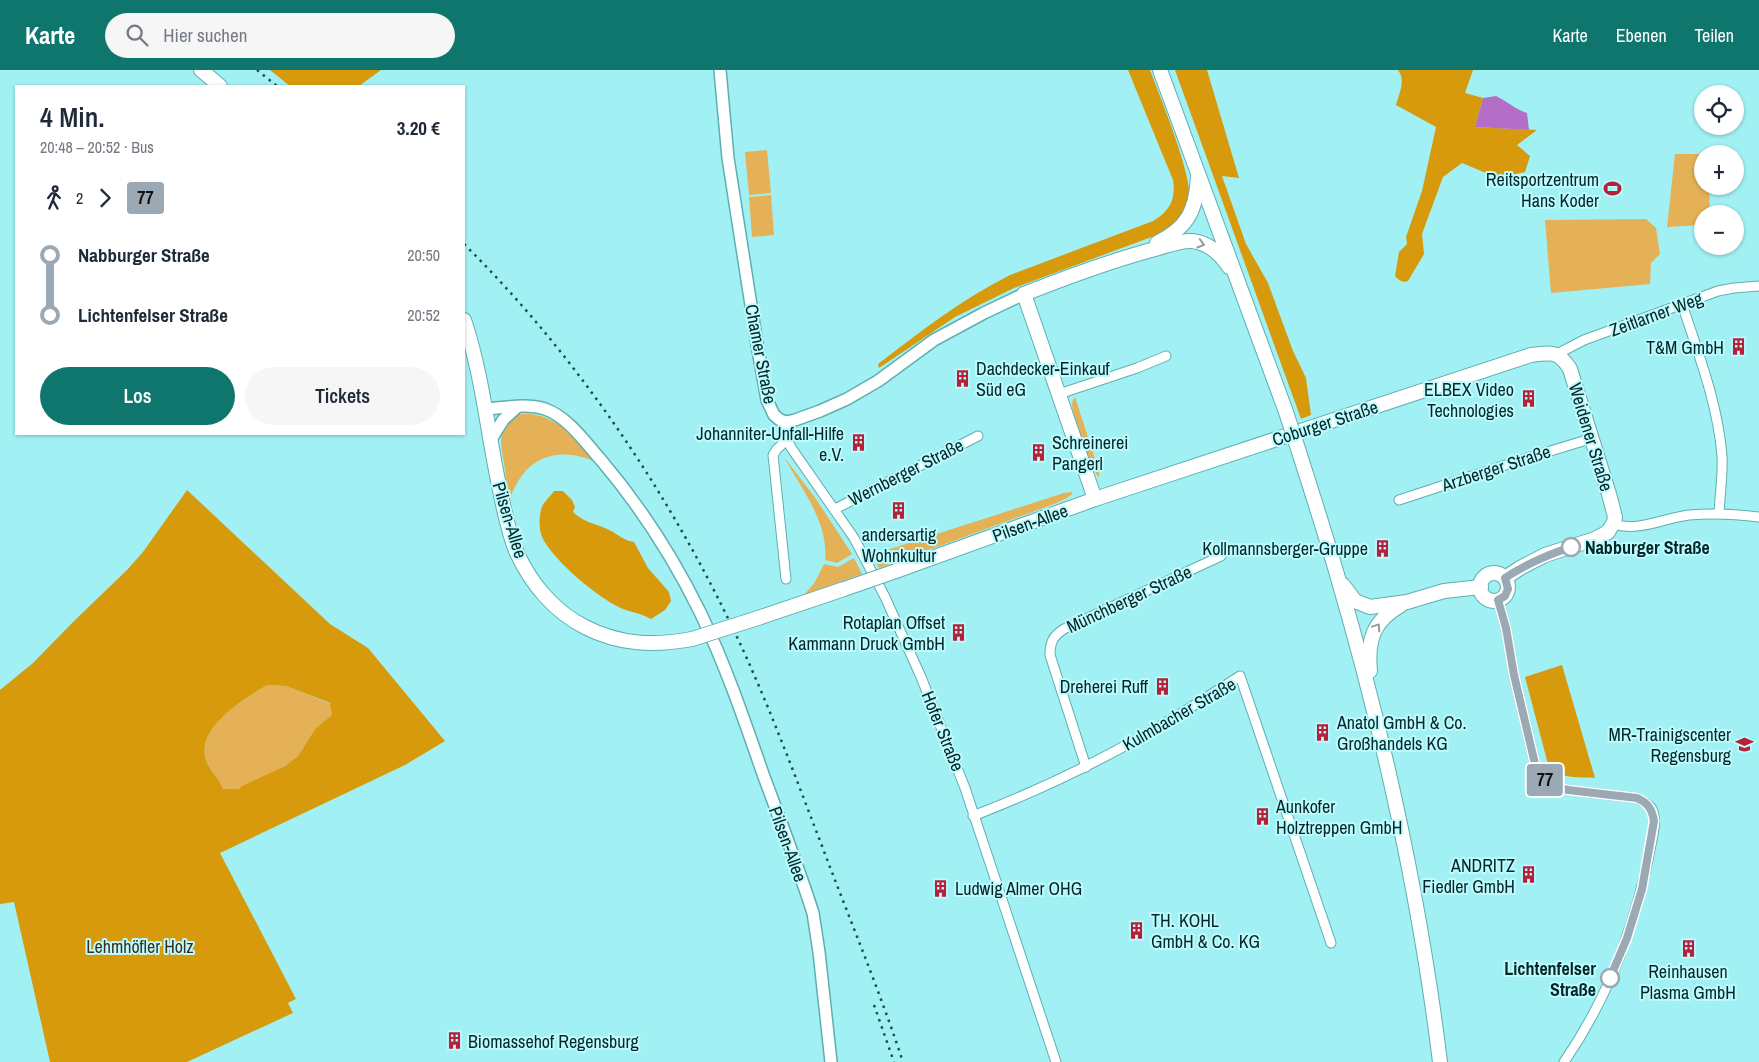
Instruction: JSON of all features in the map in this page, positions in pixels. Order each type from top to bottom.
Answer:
[{"type":"main road","points":[[200,70],[219,85]]},
{"type":"main road","points":[[1160,70],[1286,412],[1338,578],[1373,709],[1410,878],[1440,1062]]},
{"type":"main road","points":[[1136,254],[1169,237],[1183,225],[1194,205],[1199,172]]},
{"type":"main road","points":[[1095,499],[1024,294],[1136,254],[1190,241],[1207,245],[1217,252],[1226,262],[1240,287]]},
{"type":"main road","name":"Pilsen-Allee","points":[[465,323],[474,353],[507,523],[517,552],[536,586],[549,601],[579,624],[610,638],[640,644],[670,643],[692,639],[896,571],[1095,499]]},
{"type":"main road","name":"Coburger Straße","points":[[1095,499],[1531,355],[1546,352],[1557,354]]},
{"type":"main road","name":"Weidener Straße","points":[[1557,354],[1564,359],[1570,369],[1609,494],[1615,517],[1613,524]]},
{"type":"main road","points":[[1505,578],[1545,555],[1595,539],[1608,532],[1613,524]]},
{"type":"main road","points":[[1498,573],[1505,578],[1508,589],[1505,596],[1498,600],[1486,597],[1481,587],[1483,578],[1490,574],[1498,573]]},
{"type":"main road","points":[[1338,578],[1355,601],[1370,607],[1407,602],[1444,591],[1481,587]]},
{"type":"main road","points":[[1373,709],[1368,656],[1373,633],[1388,614],[1407,602]]},
{"type":"street","name":"Chamer Straße","points":[[720,70],[728,158],[767,400],[774,415],[786,422],[820,411],[847,399],[878,381],[934,340],[1024,294]]},
{"type":"street","name":"Zeitlarner Weg","points":[[1557,354],[1584,340],[1682,304],[1734,288],[1759,286]]},
{"type":"street","points":[[1682,304],[1707,382],[1720,434],[1722,458],[1719,513]]},
{"type":"street","points":[[1059,394],[1137,368],[1166,356]]},
{"type":"street","points":[[490,441],[503,420],[517,407]]},
{"type":"street","name":"Pilsen-Allee","points":[[484,410],[531,407],[545,409],[564,421],[577,433],[630,496],[656,533],[688,589],[730,682],[804,887],[816,931],[831,1062]]},
{"type":"street","name":"Hofer Straße","points":[[786,422],[787,440],[854,538],[875,577],[921,677],[965,788],[1056,1062]]},
{"type":"street","name":"Wernberger Straße","points":[[835,509],[978,436]]},
{"type":"street","name":"Arzberger Straße","points":[[1399,500],[1592,438]]},
{"type":"street","points":[[786,579],[773,455],[787,440]]},
{"type":"street","points":[[1613,524],[1641,527],[1670,518],[1719,513],[1759,517]]},
{"type":"street","name":"Münchberger Straße","points":[[1086,767],[1050,655],[1052,640],[1056,634],[1064,629],[1221,556]]},
{"type":"street","points":[[1498,600],[1506,628],[1514,675],[1536,768],[1544,779],[1556,787],[1637,798],[1651,808],[1654,821],[1642,889],[1627,938],[1603,994],[1569,1060]]},
{"type":"street","name":"Kulmbacher Straße","points":[[973,816],[1024,796],[1086,767],[1141,738],[1240,676],[1331,943]]},
{"type":"shaded area","points":[[1496,96],[1527,113],[1529,130],[1475,127],[1483,98]]},
{"type":"shaded area","points":[[767,150],[771,193],[749,195],[745,152]]},
{"type":"shaded area","points":[[1675,154],[1694,154],[1694,195],[1709,195],[1710,205],[1694,205],[1694,225],[1667,227]]},
{"type":"shaded area","points":[[771,195],[774,235],[752,237],[749,197]]},
{"type":"shaded area","points":[[1646,219],[1656,228],[1660,254],[1651,263],[1650,284],[1551,293],[1545,220]]},
{"type":"shaded area","points":[[1075,397],[1099,471],[1099,478],[1087,453],[1075,420],[1072,404]]},
{"type":"shaded area","points":[[519,414],[532,414],[554,422],[581,444],[597,463],[587,458],[565,454],[554,455],[534,463],[515,487],[510,502],[510,509],[501,438],[505,426]]},
{"type":"shaded area","points":[[784,457],[816,499],[852,554],[837,563],[825,560],[823,533],[818,519]]},
{"type":"shaded area","points":[[1072,492],[1067,498],[1054,504],[879,568],[875,559],[878,554],[884,551]]},
{"type":"shaded area","points":[[854,558],[862,574],[804,595],[815,582],[824,564],[838,567]]},
{"type":"shaded area","points":[[267,685],[286,686],[331,704],[333,715],[315,729],[298,756],[285,766],[239,789],[223,789],[206,760],[206,744],[210,733],[227,713]]},
{"type":"green space","points":[[270,70],[381,70],[360,85],[289,85]]},
{"type":"green space","points":[[1128,70],[1150,70],[1168,116],[1189,189],[1189,199],[1181,216],[1168,229],[1157,235],[1014,288],[955,317],[879,368],[878,364],[926,328],[992,284],[1010,275],[1153,221],[1168,209],[1174,193],[1173,180]]},
{"type":"green space","points":[[1175,70],[1207,70],[1239,178],[1222,176],[1246,244],[1268,283],[1293,351],[1306,378],[1311,415],[1301,419]]},
{"type":"green space","points":[[1398,70],[1473,70],[1465,93],[1483,98],[1475,127],[1537,130],[1517,145],[1530,156],[1525,172],[1498,178],[1462,163],[1443,177],[1422,234],[1424,254],[1408,281],[1404,282],[1395,276],[1399,252],[1407,244],[1406,237],[1422,191],[1436,127],[1396,105],[1402,83]]},
{"type":"green space","name":"Lehmhöfler Holz","points":[[187,490],[330,624],[368,648],[445,741],[405,765],[220,853],[296,999],[288,1003],[293,1013],[187,1062],[50,1062],[14,902],[0,904],[0,690],[33,663],[143,552]],"holes":[[[267,685],[286,686],[330,703],[332,715],[315,729],[298,756],[285,766],[239,789],[223,789],[206,760],[205,744],[210,733],[226,714]]]},
{"type":"green space","points":[[554,491],[563,491],[572,500],[575,507],[573,512],[583,519],[634,542],[648,568],[669,592],[671,601],[665,610],[651,619],[619,607],[585,584],[564,565],[547,546],[540,531],[542,507]]},
{"type":"green space","points":[[1562,665],[1595,778],[1565,776],[1549,768],[1525,677]]},
{"type":"railway","points":[[257,70],[276,85]]},
{"type":"railway","points":[[465,245],[545,332],[617,428],[651,479],[710,583],[749,663],[792,767],[903,1062]]},
{"type":"railway","points":[[874,1005],[894,1062]]},
{"type":"bus line","name":"77","points":[[1571,547],[1545,555],[1505,578],[1508,589],[1505,596],[1498,600],[1506,628],[1514,675],[1536,768],[1544,779],[1556,787],[1637,798],[1651,808],[1653,814],[1651,845],[1642,889],[1627,938],[1610,978]]},
{"type":"place","name":"Reitsportzentrum Hans Koder","points":[[1613,189]]},
{"type":"place","name":"T&M GmbH","points":[[1738,347]]},
{"type":"place","name":"Dachdecker-Einkauf Süd eG","points":[[962,378]]},
{"type":"place","name":"ELBEX Video Technologies","points":[[1528,399]]},
{"type":"place","name":"Johanniter-Unfall-Hilfe e.V.","points":[[858,443]]},
{"type":"place","name":"Schreinerei Pangerl","points":[[1038,452]]},
{"type":"place","name":"andersartig Wohnkultur","points":[[899,511]]},
{"type":"place","name":"Nabburger Straße","points":[[1571,547]]},
{"type":"place","name":"Kollmannsberger-Gruppe","points":[[1382,548]]},
{"type":"place","name":"Rotaplan Offset Kammann Druck GmbH","points":[[959,632]]},
{"type":"place","name":"Dreherei Ruff","points":[[1162,686]]},
{"type":"place","name":"Anatol GmbH & Co. Großhandels KG","points":[[1323,732]]},
{"type":"place","name":"MR-Trainigscenter Regensburg","points":[[1745,744]]},
{"type":"place","name":"Aunkofer Holztreppen GmbH","points":[[1262,816]]},
{"type":"place","name":"ANDRITZ Fiedler GmbH","points":[[1529,875]]},
{"type":"place","name":"Ludwig Almer OHG","points":[[941,888]]},
{"type":"place","name":"TH. KOHL GmbH & Co. KG","points":[[1137,930]]},
{"type":"place","name":"Reinhausen Plasma GmbH","points":[[1688,948]]},
{"type":"place","name":"Lichtenfelser Straße","points":[[1610,978]]},
{"type":"place","name":"Biomassehof Regensburg","points":[[454,1041]]}]
